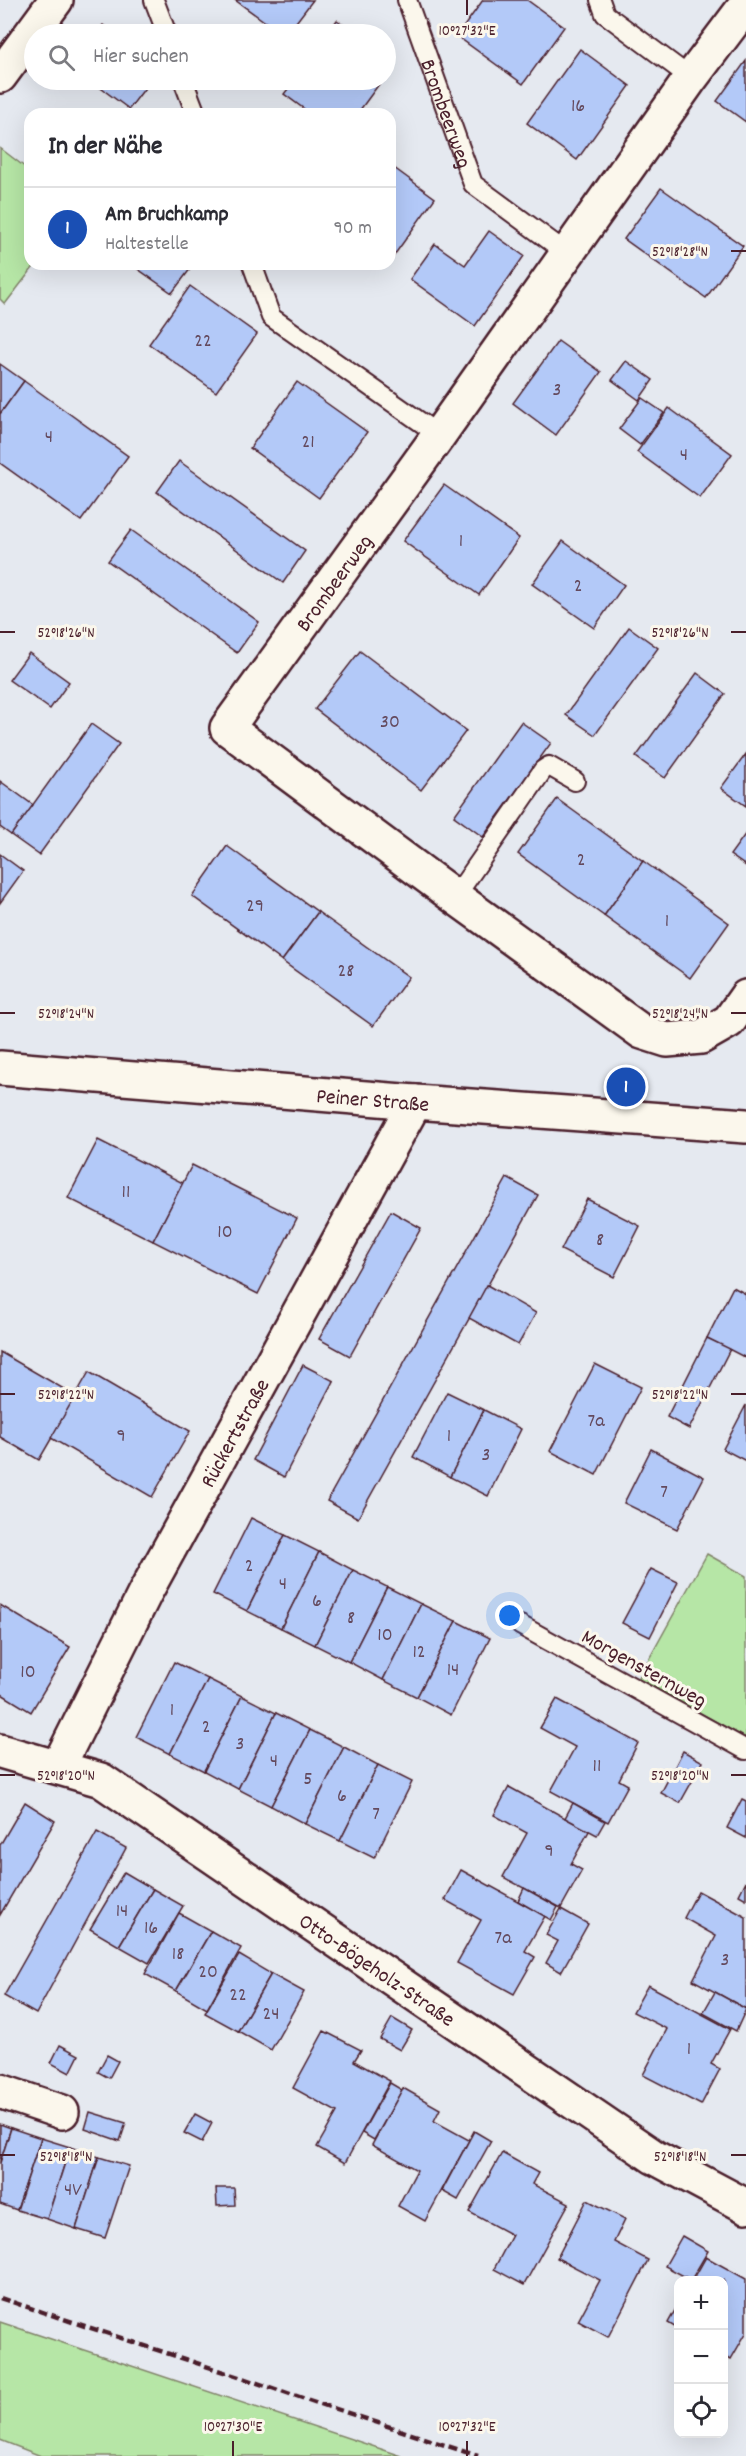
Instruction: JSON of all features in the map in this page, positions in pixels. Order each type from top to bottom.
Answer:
[{"type":"street","points":[[38,24],[56,0]]},
{"type":"street","name":"Brombeerweg","points":[[455,897],[227,728],[439,435],[691,78],[746,5]]},
{"type":"street","points":[[0,76],[24,43]]},
{"type":"street","points":[[455,897],[642,1032],[667,1040],[701,1036],[738,1009]]},
{"type":"street","name":"Peiner Straße","points":[[0,1068],[746,1126]]},
{"type":"street","name":"Rückertstraße","points":[[58,1767],[144,1593],[415,1102]]},
{"type":"street","name":"Otto-Bögeholz-Straße","points":[[0,1750],[101,1780],[654,2157],[746,2206]]},
{"type":"street","points":[[0,2091],[62,2112]]},
{"type":"lane","points":[[154,0],[162,24]]},
{"type":"lane","name":"Brombeerweg","points":[[407,0],[473,184],[568,254]]},
{"type":"lane","points":[[600,0],[605,14],[691,78]]},
{"type":"lane","points":[[187,90],[194,108]]},
{"type":"lane","points":[[254,270],[272,317],[439,435]]},
{"type":"lane","points":[[455,897],[543,771],[549,766],[575,782]]},
{"type":"lane","name":"Morgensternweg","points":[[520,1625],[746,1750]]},
{"type":"green space","points":[[0,148],[24,166],[24,270],[31,270],[5,304],[0,299]]},
{"type":"green space","points":[[707,1554],[746,1576],[746,1738],[638,1679]]},
{"type":"green space","points":[[0,2322],[402,2456],[41,2456],[0,2440]]},
{"type":"building","points":[[235,0],[313,0],[295,24],[268,24]]},
{"type":"building","points":[[483,0],[527,0],[564,27],[523,84],[457,36]]},
{"type":"building","points":[[580,49],[630,86],[577,160],[527,123]]},
{"type":"building","points":[[746,61],[746,122],[717,101]]},
{"type":"building","points":[[103,90],[143,90],[128,108]]},
{"type":"building","points":[[287,90],[375,90],[361,108],[303,108],[284,94]]},
{"type":"building","points":[[396,169],[435,198],[396,253]]},
{"type":"building","points":[[661,188],[743,246],[706,298],[624,239]]},
{"type":"building","points":[[489,231],[524,256],[475,326],[410,279],[435,244],[465,265]]},
{"type":"building","points":[[139,270],[189,270],[172,293]]},
{"type":"building","points":[[190,286],[257,334],[216,392],[149,344]]},
{"type":"building","points":[[558,341],[601,372],[556,435],[513,403]]},
{"type":"building","points":[[626,361],[653,380],[639,400],[612,380]]},
{"type":"building","points":[[0,364],[24,381],[0,414]]},
{"type":"building","points":[[24,381],[128,456],[81,521],[0,463],[0,414]]},
{"type":"building","points":[[297,382],[367,432],[319,498],[250,448]]},
{"type":"building","points":[[642,398],[664,413],[640,445],[619,429]]},
{"type":"building","points":[[669,408],[732,454],[700,498],[637,452]]},
{"type":"building","points":[[179,461],[305,551],[283,583],[157,492]]},
{"type":"building","points":[[444,485],[519,538],[479,595],[403,541]]},
{"type":"building","points":[[131,530],[259,622],[237,653],[108,561]]},
{"type":"building","points":[[563,541],[624,585],[594,628],[532,584]]},
{"type":"building","points":[[629,627],[658,648],[595,735],[566,715]]},
{"type":"building","points":[[360,651],[466,731],[421,790],[315,709]]},
{"type":"building","points":[[29,653],[69,682],[50,709],[9,680]]},
{"type":"building","points":[[697,673],[725,694],[665,778],[636,757]]},
{"type":"building","points":[[521,722],[551,743],[483,837],[454,816]]},
{"type":"building","points":[[91,724],[119,744],[39,855],[11,835]]},
{"type":"building","points":[[746,754],[746,806],[721,788]]},
{"type":"building","points":[[0,781],[33,805],[11,835],[0,827]]},
{"type":"building","points":[[557,799],[643,861],[604,916],[518,854]]},
{"type":"building","points":[[746,833],[746,866],[730,855]]},
{"type":"building","points":[[227,846],[318,912],[282,961],[192,896]]},
{"type":"building","points":[[0,854],[23,871],[0,903]]},
{"type":"building","points":[[643,861],[729,923],[690,978],[604,916]]},
{"type":"building","points":[[318,912],[409,977],[373,1026],[282,961]]},
{"type":"building","points":[[98,1140],[183,1183],[153,1241],[68,1198]]},
{"type":"building","points":[[192,1165],[297,1218],[258,1294],[153,1241]]},
{"type":"building","points":[[507,1178],[538,1195],[358,1518],[327,1501]]},
{"type":"building","points":[[587,1199],[640,1226],[614,1277],[561,1250]]},
{"type":"building","points":[[391,1211],[421,1228],[350,1356],[319,1339]]},
{"type":"building","points":[[487,1285],[536,1313],[518,1345],[469,1318]]},
{"type":"building","points":[[733,1287],[746,1294],[746,1358],[707,1338]]},
{"type":"building","points":[[707,1338],[730,1349],[689,1429],[667,1417]]},
{"type":"building","points":[[0,1352],[76,1396],[39,1460],[0,1437]]},
{"type":"building","points":[[595,1364],[641,1387],[596,1475],[550,1451]]},
{"type":"building","points":[[303,1365],[334,1381],[284,1477],[253,1460]]},
{"type":"building","points":[[89,1372],[190,1431],[152,1497],[51,1438]]},
{"type":"building","points":[[447,1392],[484,1410],[450,1477],[413,1457]]},
{"type":"building","points":[[746,1405],[746,1461],[723,1449]]},
{"type":"building","points":[[484,1410],[521,1429],[488,1496],[450,1477]]},
{"type":"building","points":[[651,1449],[704,1477],[677,1529],[624,1503]]},
{"type":"building","points":[[251,1518],[285,1535],[247,1611],[213,1594]]},
{"type":"building","points":[[285,1535],[319,1552],[281,1628],[247,1611]]},
{"type":"building","points":[[319,1552],[353,1570],[315,1645],[281,1628]]},
{"type":"building","points":[[651,1569],[678,1582],[650,1637],[622,1623]]},
{"type":"building","points":[[353,1570],[387,1587],[349,1662],[315,1645]]},
{"type":"building","points":[[387,1587],[421,1604],[383,1680],[349,1662]]},
{"type":"building","points":[[421,1604],[456,1621],[417,1697],[383,1680]]},
{"type":"building","points":[[0,1605],[70,1647],[31,1712],[0,1693]]},
{"type":"building","points":[[456,1621],[490,1638],[451,1715],[417,1697]]},
{"type":"building","points":[[174,1662],[208,1679],[170,1754],[136,1737]]},
{"type":"building","points":[[208,1679],[242,1696],[204,1771],[170,1754]]},
{"type":"building","points":[[242,1696],[276,1713],[238,1789],[204,1771]]},
{"type":"building","points":[[557,1699],[638,1743],[619,1780],[628,1785],[608,1822],[551,1791],[575,1747],[540,1728]]},
{"type":"building","points":[[276,1713],[310,1730],[271,1806],[238,1789]]},
{"type":"building","points":[[310,1730],[344,1747],[305,1824],[271,1806]]},
{"type":"building","points":[[344,1747],[378,1765],[340,1841],[305,1824]]},
{"type":"building","points":[[683,1751],[703,1762],[680,1803],[661,1793]]},
{"type":"building","points":[[378,1765],[412,1782],[374,1858],[340,1841]]},
{"type":"building","points":[[509,1787],[589,1831],[571,1864],[582,1870],[561,1908],[503,1877],[527,1833],[494,1815]]},
{"type":"building","points":[[742,1799],[746,1801],[746,1838],[727,1828]]},
{"type":"building","points":[[25,1802],[55,1821],[0,1915],[0,1845]]},
{"type":"building","points":[[573,1803],[605,1821],[597,1835],[565,1818]]},
{"type":"building","points":[[97,1832],[126,1848],[36,2014],[4,1996]]},
{"type":"building","points":[[461,1870],[545,1916],[525,1951],[535,1957],[514,1994],[457,1963],[481,1920],[445,1900]]},
{"type":"building","points":[[124,1872],[153,1889],[119,1946],[90,1929]]},
{"type":"building","points":[[746,1881],[746,1899],[739,1895]]},
{"type":"building","points":[[524,1888],[558,1907],[551,1920],[518,1901]]},
{"type":"building","points":[[153,1889],[183,1906],[149,1963],[119,1946]]},
{"type":"building","points":[[698,1891],[746,1917],[746,2009],[693,1980],[716,1936],[684,1918]]},
{"type":"building","points":[[561,1909],[588,1924],[561,1972],[546,1963],[558,1941],[546,1935]]},
{"type":"building","points":[[179,1913],[211,1931],[176,1991],[145,1974]]},
{"type":"building","points":[[211,1931],[241,1948],[207,2009],[176,1991]]},
{"type":"building","points":[[239,1955],[271,1974],[238,2031],[205,2013]]},
{"type":"building","points":[[271,1974],[304,1992],[271,2050],[238,2031]]},
{"type":"building","points":[[648,1985],[730,2029],[711,2064],[720,2069],[701,2105],[643,2075],[667,2029],[633,2012]]},
{"type":"building","points":[[715,1992],[746,2009],[736,2031],[703,2013]]},
{"type":"building","points":[[392,2018],[412,2030],[400,2050],[380,2039]]},
{"type":"building","points":[[324,2031],[361,2050],[354,2061],[390,2081],[345,2163],[317,2147],[337,2112],[293,2088]]},
{"type":"building","points":[[60,2045],[79,2055],[70,2073],[51,2063]]},
{"type":"building","points":[[107,2055],[118,2061],[109,2078],[98,2072]]},
{"type":"building","points":[[390,2083],[402,2090],[374,2140],[362,2133]]},
{"type":"building","points":[[403,2088],[440,2109],[434,2121],[469,2140],[425,2221],[398,2206],[417,2170],[372,2145]]},
{"type":"building","points":[[90,2112],[126,2123],[120,2141],[85,2129]]},
{"type":"building","points":[[195,2114],[212,2123],[202,2142],[184,2133]]},
{"type":"building","points":[[0,2124],[11,2128],[0,2163]]},
{"type":"building","points":[[11,2128],[41,2138],[17,2210],[0,2204],[0,2163]]},
{"type":"building","points":[[474,2131],[491,2141],[458,2200],[442,2191]]},
{"type":"building","points":[[41,2138],[70,2147],[47,2219],[17,2210]]},
{"type":"building","points":[[70,2147],[99,2157],[76,2229],[47,2219]]},
{"type":"building","points":[[502,2153],[538,2173],[532,2184],[569,2203],[524,2285],[494,2269],[512,2235],[469,2212]]},
{"type":"building","points":[[99,2157],[129,2166],[105,2238],[76,2229]]},
{"type":"building","points":[[216,2188],[234,2188],[235,2205],[217,2206]]},
{"type":"building","points":[[587,2200],[625,2219],[614,2242],[648,2260],[608,2337],[578,2321],[600,2280],[557,2258]]},
{"type":"building","points":[[682,2236],[708,2251],[693,2276],[684,2276],[665,2266]]},
{"type":"building","points":[[706,2257],[746,2279],[746,2333],[731,2359],[728,2357],[728,2276],[695,2276]]},
{"type":"building","points":[[674,2312],[674,2327],[668,2323]]},
{"type":"railway","points":[[0,2298],[478,2456]]},
{"type":"place","name":"Am Bruchkamp","points":[[626,1087]]}]
